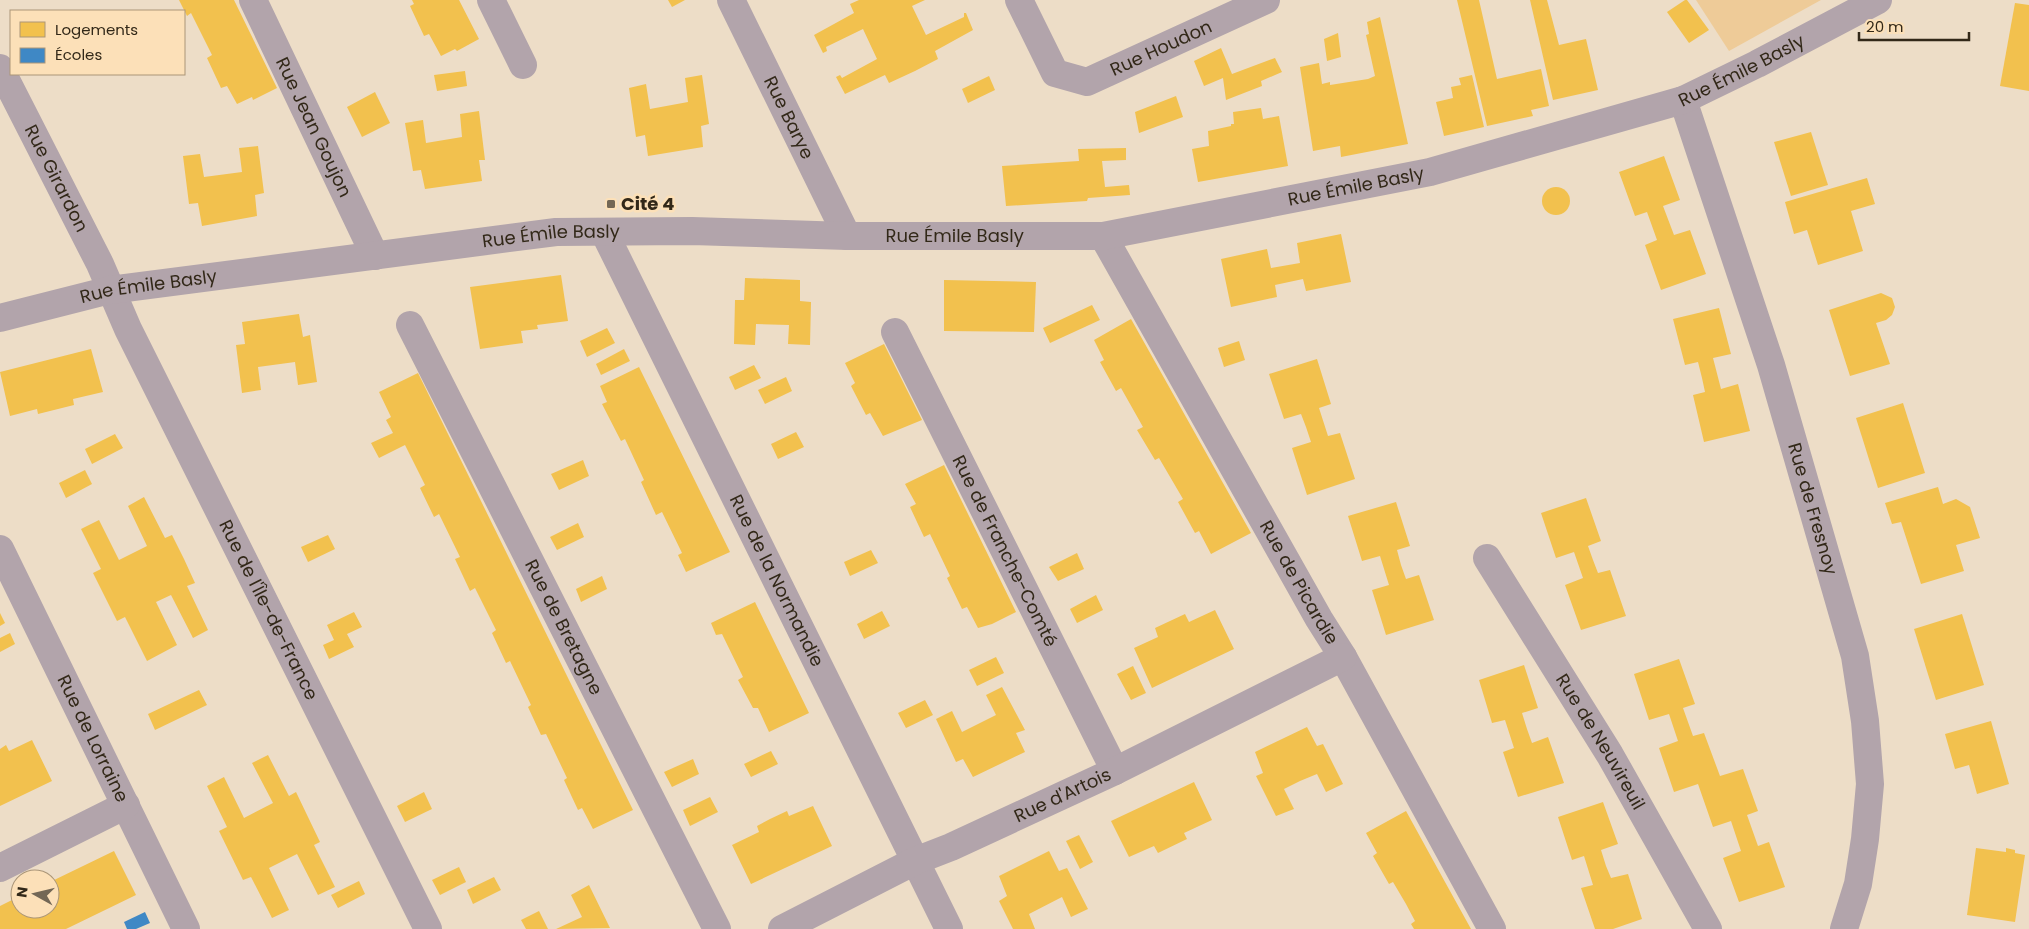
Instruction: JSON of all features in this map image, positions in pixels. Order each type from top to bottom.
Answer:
[{"type":"street","name":"Rue Jean Goujon","points":[[253,0],[375,256]]},
{"type":"street","points":[[491,0],[523,64]]},
{"type":"street","name":"Rue Barye","points":[[731,0],[847,236]]},
{"type":"street","name":"Rue Houdon","points":[[1019,0],[1055,73],[1087,82],[1266,0]]},
{"type":"street","name":"Rue Émile Basly","points":[[0,318],[110,290],[556,232],[692,231],[847,236],[1103,236],[1430,172],[1683,100],[1757,64],[1878,0]]},
{"type":"street","name":"Rue Girardon","points":[[0,68],[100,264],[110,290]]},
{"type":"street","name":"Rue de Fresnoy","points":[[1683,100],[1771,365],[1855,656],[1865,721],[1870,784],[1865,839],[1858,884],[1844,929]]},
{"type":"street","name":"Rue de la Normandie","points":[[604,232],[949,929]]},
{"type":"street","name":"Rue de Picardie","points":[[1103,236],[1319,619],[1343,657],[1492,929]]},
{"type":"street","name":"Rue de l'Île-de-France","points":[[110,290],[428,929]]},
{"type":"street","name":"Rue de Bretagne","points":[[410,325],[717,929]]},
{"type":"street","name":"Rue de Franche-Comté","points":[[895,332],[1115,771]]},
{"type":"street","name":"Rue de Lorraine","points":[[0,549],[186,929]]},
{"type":"street","name":"Rue de Neuvireuil","points":[[1487,558],[1610,755],[1708,929]]},
{"type":"street","name":"Rue d'Artois","points":[[782,929],[915,861],[951,847],[1115,771],[1343,657]]},
{"type":"street","points":[[0,868],[126,805]]},
{"type":"shaded area","points":[[1696,0],[1821,0],[1729,51]]},
{"type":"building: Logements","points":[[179,0],[234,0],[277,88],[253,100],[252,97],[237,104],[227,86],[221,88],[207,58],[212,55],[191,13],[187,16]]},
{"type":"building: Logements","points":[[412,0],[459,0],[479,39],[457,51],[455,49],[441,56],[429,34],[424,36],[410,6],[414,4]]},
{"type":"building: Logements","points":[[668,0],[685,0],[672,7]]},
{"type":"building: Logements","points":[[859,0],[925,0],[912,6],[926,35],[964,17],[964,13],[966,13],[973,30],[935,51],[938,59],[915,71],[889,83],[885,75],[845,94],[836,77],[840,75],[842,78],[877,59],[863,29],[826,47],[827,51],[823,53],[814,35],[854,13],[850,4]]},
{"type":"building: Logements","points":[[1457,0],[1479,0],[1497,79],[1541,69],[1549,106],[1531,110],[1533,116],[1487,126]]},
{"type":"building: Logements","points":[[1530,0],[1547,0],[1559,45],[1586,39],[1598,90],[1553,100]]},
{"type":"building: Logements","points":[[1687,0],[1709,30],[1689,43],[1667,12]]},
{"type":"building: Logements","points":[[2015,3],[2029,5],[2029,91],[2000,86]]},
{"type":"building: Logements","points":[[1380,17],[1408,144],[1341,157],[1340,146],[1313,151],[1300,67],[1319,63],[1322,84],[1330,82],[1330,85],[1368,79],[1375,76],[1366,35],[1369,34],[1367,22]]},
{"type":"building: Logements","points":[[1338,33],[1341,57],[1327,61],[1324,39]]},
{"type":"building: Logements","points":[[1221,48],[1232,74],[1275,58],[1282,72],[1261,81],[1262,86],[1226,100],[1223,78],[1204,86],[1194,61]]},
{"type":"building: Logements","points":[[465,71],[467,86],[437,91],[434,75]]},
{"type":"building: Logements","points":[[702,75],[709,124],[701,126],[703,147],[648,156],[645,135],[636,137],[629,88],[646,84],[650,109],[688,102],[685,78]]},
{"type":"building: Logements","points":[[1472,75],[1484,127],[1444,136],[1436,102],[1453,98],[1451,87],[1461,85],[1459,78]]},
{"type":"building: Logements","points":[[989,76],[995,90],[968,103],[962,89]]},
{"type":"building: Logements","points":[[375,92],[390,123],[362,137],[347,107]]},
{"type":"building: Logements","points":[[1176,96],[1183,117],[1139,133],[1135,112]]},
{"type":"building: Logements","points":[[1261,108],[1263,119],[1279,116],[1288,166],[1198,182],[1192,149],[1209,146],[1208,131],[1234,124],[1233,112]]},
{"type":"building: Logements","points":[[479,111],[485,160],[479,160],[482,181],[425,189],[421,170],[413,171],[405,123],[423,120],[426,143],[462,137],[460,114]]},
{"type":"building: Logements","points":[[1811,132],[1828,185],[1791,196],[1774,142]]},
{"type":"building: Logements","points":[[258,146],[264,193],[255,195],[257,216],[202,226],[198,203],[189,204],[183,156],[200,154],[204,177],[242,172],[239,148]]},
{"type":"building: Logements","points":[[1126,148],[1126,160],[1102,161],[1105,187],[1129,185],[1130,195],[1088,198],[1087,201],[1006,206],[1002,166],[1079,161],[1078,149]]},
{"type":"building: Logements","points":[[1664,156],[1680,200],[1663,206],[1674,235],[1690,230],[1706,274],[1661,290],[1645,245],[1657,240],[1647,212],[1635,216],[1619,172]]},
{"type":"building: Logements","points":[[1867,178],[1875,204],[1851,211],[1863,251],[1818,265],[1807,230],[1794,234],[1785,202]]},
{"type":"building: Logements","points":[[1556,187],[1566,191],[1570,201],[1566,211],[1556,215],[1546,211],[1542,201],[1546,191]]},
{"type":"building: Logements","points":[[1341,234],[1351,282],[1306,291],[1303,279],[1275,285],[1277,297],[1231,307],[1221,259],[1267,249],[1271,268],[1300,263],[1297,243]]},
{"type":"building: Logements","points":[[561,275],[568,321],[537,325],[538,329],[521,331],[523,343],[480,349],[470,287]]},
{"type":"building: Logements","points":[[745,278],[800,280],[800,301],[811,302],[810,345],[788,344],[789,325],[756,324],[755,345],[734,344],[735,300],[744,300]]},
{"type":"building: Logements","points":[[944,280],[1036,282],[1034,332],[944,331]]},
{"type":"building: Logements","points":[[1881,293],[1892,298],[1895,307],[1892,315],[1886,320],[1876,323],[1890,364],[1850,376],[1829,310]]},
{"type":"building: Logements","points":[[1092,305],[1100,320],[1050,343],[1043,328]]},
{"type":"building: Logements","points":[[1719,308],[1731,354],[1713,358],[1721,389],[1738,384],[1750,431],[1704,442],[1693,395],[1705,392],[1698,362],[1685,365],[1673,319]]},
{"type":"building: Logements","points":[[299,314],[303,337],[310,335],[317,382],[298,385],[295,362],[258,367],[261,390],[242,393],[236,345],[245,344],[242,322]]},
{"type":"building: Logements","points":[[1131,319],[1251,533],[1211,554],[1199,531],[1195,533],[1178,502],[1183,499],[1159,458],[1155,460],[1137,430],[1143,427],[1121,388],[1116,391],[1100,362],[1104,360],[1094,340]]},
{"type":"building: Logements","points":[[607,328],[615,343],[587,357],[580,341]]},
{"type":"building: Logements","points":[[1239,341],[1245,360],[1224,367],[1218,348]]},
{"type":"building: Logements","points":[[884,344],[922,420],[883,436],[870,413],[866,415],[851,386],[855,383],[845,363]]},
{"type":"building: Logements","points":[[91,349],[103,392],[73,399],[74,405],[38,414],[37,409],[10,416],[0,372]]},
{"type":"building: Logements","points":[[624,349],[630,361],[601,375],[596,364]]},
{"type":"building: Logements","points":[[1317,359],[1331,404],[1319,408],[1328,436],[1340,433],[1355,479],[1307,495],[1292,448],[1311,442],[1301,414],[1284,419],[1269,374]]},
{"type":"building: Logements","points":[[754,365],[761,378],[735,390],[729,377]]},
{"type":"building: Logements","points":[[639,367],[730,552],[686,572],[678,555],[682,553],[662,512],[656,515],[641,482],[644,480],[625,439],[621,441],[602,404],[607,402],[600,386]]},
{"type":"building: Logements","points":[[418,373],[633,810],[593,829],[582,808],[578,810],[564,780],[567,778],[546,734],[541,735],[528,707],[531,705],[510,661],[506,663],[492,633],[496,630],[475,588],[470,591],[455,559],[460,557],[439,514],[434,517],[420,488],[425,485],[405,445],[379,458],[371,443],[393,433],[386,420],[391,417],[379,392]]},
{"type":"building: Logements","points":[[786,377],[792,391],[765,404],[758,390]]},
{"type":"building: Logements","points":[[1903,403],[1925,473],[1878,488],[1856,418]]},
{"type":"building: Logements","points":[[796,432],[804,447],[778,459],[771,444]]},
{"type":"building: Logements","points":[[115,434],[123,448],[92,464],[85,449]]},
{"type":"building: Logements","points":[[583,460],[589,476],[559,490],[551,474]]},
{"type":"building: Logements","points":[[944,465],[1016,612],[992,624],[978,628],[967,607],[962,609],[947,578],[950,576],[930,534],[924,537],[910,507],[916,504],[905,484]]},
{"type":"building: Logements","points":[[85,470],[92,484],[66,498],[59,483]]},
{"type":"building: Logements","points":[[1938,487],[1943,504],[1956,499],[1970,507],[1980,538],[1956,545],[1964,571],[1921,584],[1901,522],[1892,524],[1885,503]]},
{"type":"building: Logements","points":[[144,497],[165,538],[172,535],[184,559],[195,583],[187,586],[208,630],[193,638],[171,595],[156,602],[177,645],[147,661],[125,617],[117,621],[93,573],[101,569],[81,529],[99,520],[119,560],[147,546],[128,506]]},
{"type":"building: Logements","points":[[1586,498],[1601,541],[1588,546],[1598,573],[1610,570],[1626,616],[1581,630],[1565,585],[1583,578],[1574,552],[1556,558],[1541,513]]},
{"type":"building: Logements","points":[[1396,502],[1410,546],[1397,550],[1401,565],[1406,579],[1419,575],[1434,620],[1386,635],[1372,590],[1389,585],[1380,556],[1362,561],[1348,516]]},
{"type":"building: Logements","points":[[578,523],[584,537],[557,550],[550,537]]},
{"type":"building: Logements","points":[[328,535],[335,549],[308,562],[301,547]]},
{"type":"building: Logements","points":[[871,550],[878,563],[850,576],[844,562]]},
{"type":"building: Logements","points":[[1077,553],[1084,569],[1058,581],[1049,567]]},
{"type":"building: Logements","points":[[602,576],[607,589],[581,602],[576,589]]},
{"type":"building: Logements","points":[[1096,595],[1103,610],[1077,623],[1070,609]]},
{"type":"building: Logements","points":[[755,602],[809,713],[769,732],[758,708],[753,708],[738,680],[743,677],[722,634],[716,635],[711,623]]},
{"type":"building: Logements","points":[[1215,610],[1234,649],[1152,688],[1134,648],[1158,637],[1155,628],[1185,614],[1189,622]]},
{"type":"building: Logements","points":[[882,611],[890,626],[864,639],[857,624]]},
{"type":"building: Logements","points":[[354,612],[362,627],[347,634],[354,647],[329,659],[323,645],[334,640],[327,625]]},
{"type":"building: Logements","points":[[0,613],[5,623],[0,626]]},
{"type":"building: Logements","points":[[1962,614],[1984,685],[1936,700],[1914,629]]},
{"type":"building: Logements","points":[[10,633],[15,644],[0,652],[0,638]]},
{"type":"building: Logements","points":[[996,657],[1004,673],[977,686],[969,670]]},
{"type":"building: Logements","points":[[1679,659],[1695,704],[1683,708],[1693,736],[1704,733],[1720,776],[1743,769],[1758,811],[1747,815],[1758,846],[1769,842],[1785,887],[1739,902],[1723,858],[1741,851],[1731,821],[1713,827],[1698,784],[1674,792],[1659,748],[1678,741],[1669,714],[1649,720],[1634,674]]},
{"type":"building: Logements","points":[[1524,665],[1538,708],[1522,713],[1527,729],[1532,743],[1548,737],[1564,783],[1518,797],[1503,752],[1514,748],[1505,720],[1492,723],[1479,680]]},
{"type":"building: Logements","points":[[1133,666],[1146,693],[1131,700],[1117,674]]},
{"type":"building: Logements","points":[[1002,687],[1025,730],[1016,733],[1025,752],[973,777],[963,759],[956,762],[936,719],[952,711],[962,732],[996,715],[986,695]]},
{"type":"building: Logements","points":[[199,690],[207,705],[155,730],[148,714]]},
{"type":"building: Logements","points":[[925,700],[933,715],[906,728],[898,713]]},
{"type":"building: Logements","points":[[1991,721],[2009,784],[1977,794],[1969,765],[1955,769],[1945,734]]},
{"type":"building: Logements","points":[[1307,727],[1317,746],[1323,744],[1343,784],[1326,792],[1317,774],[1300,781],[1284,789],[1294,809],[1276,816],[1256,776],[1263,773],[1255,752]]},
{"type":"building: Logements","points":[[32,740],[52,781],[0,806],[0,749],[6,745],[9,751]]},
{"type":"building: Logements","points":[[771,751],[778,764],[751,777],[744,764]]},
{"type":"building: Logements","points":[[268,755],[289,796],[296,792],[320,842],[314,845],[335,887],[318,895],[297,854],[269,868],[289,910],[272,918],[251,877],[243,880],[219,831],[227,827],[207,786],[224,777],[244,818],[273,803],[252,763]]},
{"type":"building: Logements","points":[[693,759],[699,774],[672,787],[664,772]]},
{"type":"building: Logements","points":[[1194,782],[1212,820],[1184,833],[1187,839],[1158,853],[1154,846],[1129,857],[1111,821]]},
{"type":"building: Logements","points":[[424,792],[432,809],[405,822],[397,806]]},
{"type":"building: Logements","points":[[710,797],[718,812],[690,826],[683,810]]},
{"type":"building: Logements","points":[[1603,802],[1618,844],[1601,850],[1606,866],[1611,878],[1628,874],[1642,919],[1613,929],[1595,929],[1581,888],[1593,885],[1584,856],[1572,860],[1558,817]]},
{"type":"building: Logements","points":[[813,806],[832,846],[751,884],[732,845],[759,832],[757,826],[770,819],[787,811],[789,816]]},
{"type":"building: Logements","points":[[1406,811],[1471,929],[1414,929],[1411,924],[1415,921],[1406,904],[1393,882],[1389,884],[1373,856],[1377,853],[1366,833]]},
{"type":"building: Logements","points":[[1079,835],[1093,862],[1080,869],[1066,841]]},
{"type":"building: Logements","points":[[1976,848],[2006,852],[2006,848],[2015,850],[2015,853],[2025,855],[2015,922],[1967,915]]},
{"type":"building: Logements","points":[[114,851],[136,895],[66,929],[0,929],[0,906],[10,901],[10,919],[60,919],[60,877]]},
{"type":"building: Logements","points":[[1049,851],[1059,871],[1067,868],[1088,909],[1071,917],[1062,897],[1029,914],[1035,929],[1013,929],[999,901],[1007,896],[999,876]]},
{"type":"building: Logements","points":[[459,867],[466,882],[440,895],[432,880]]},
{"type":"building: Logements","points":[[494,877],[501,890],[473,904],[467,890]]},
{"type":"building: Logements","points":[[359,881],[365,894],[338,908],[331,895]]},
{"type":"building: Logements","points":[[589,885],[610,928],[556,929],[582,917],[571,895]]},
{"type":"building: Logements","points":[[539,911],[548,929],[526,929],[521,920]]},
{"type":"building: Écoles","points":[[145,912],[150,923],[136,929],[127,929],[124,922]]},
{"type":"place","name":"Cité 4","points":[[611,204]]}]
